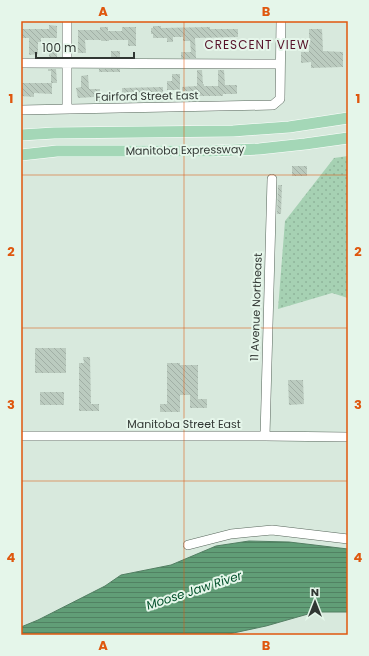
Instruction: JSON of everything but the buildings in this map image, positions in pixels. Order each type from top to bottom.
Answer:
[{"type":"main road","name":"Manitoba Expressway","points":[[21,135],[54,133],[233,131],[289,127],[348,118]]},
{"type":"main road","name":"Manitoba Expressway","points":[[21,155],[58,152],[258,149],[348,138]]},
{"type":"street","points":[[67,21],[67,109]]},
{"type":"street","points":[[21,64],[280,64],[281,21]]},
{"type":"street","name":"Fairford Street East","points":[[21,110],[273,106],[280,99],[280,64]]},
{"type":"street","name":"11 Avenue Northeast","points":[[264,436],[272,179]]},
{"type":"street","name":"Manitoba Street East","points":[[21,436],[348,437]]},
{"type":"street","points":[[188,545],[231,534],[272,530],[348,538]]},
{"type":"shaded area","points":[[348,156],[348,298],[332,293],[278,309],[285,221],[334,158]]},
{"type":"water","name":"Moose Jaw River","points":[[249,541],[289,542],[348,549],[348,612],[315,612],[266,626],[224,635],[21,635],[21,627],[105,586],[121,575],[171,565],[216,546]]},
{"type":"district","name":"CRESCENT VIEW","points":[[257,44]]}]
